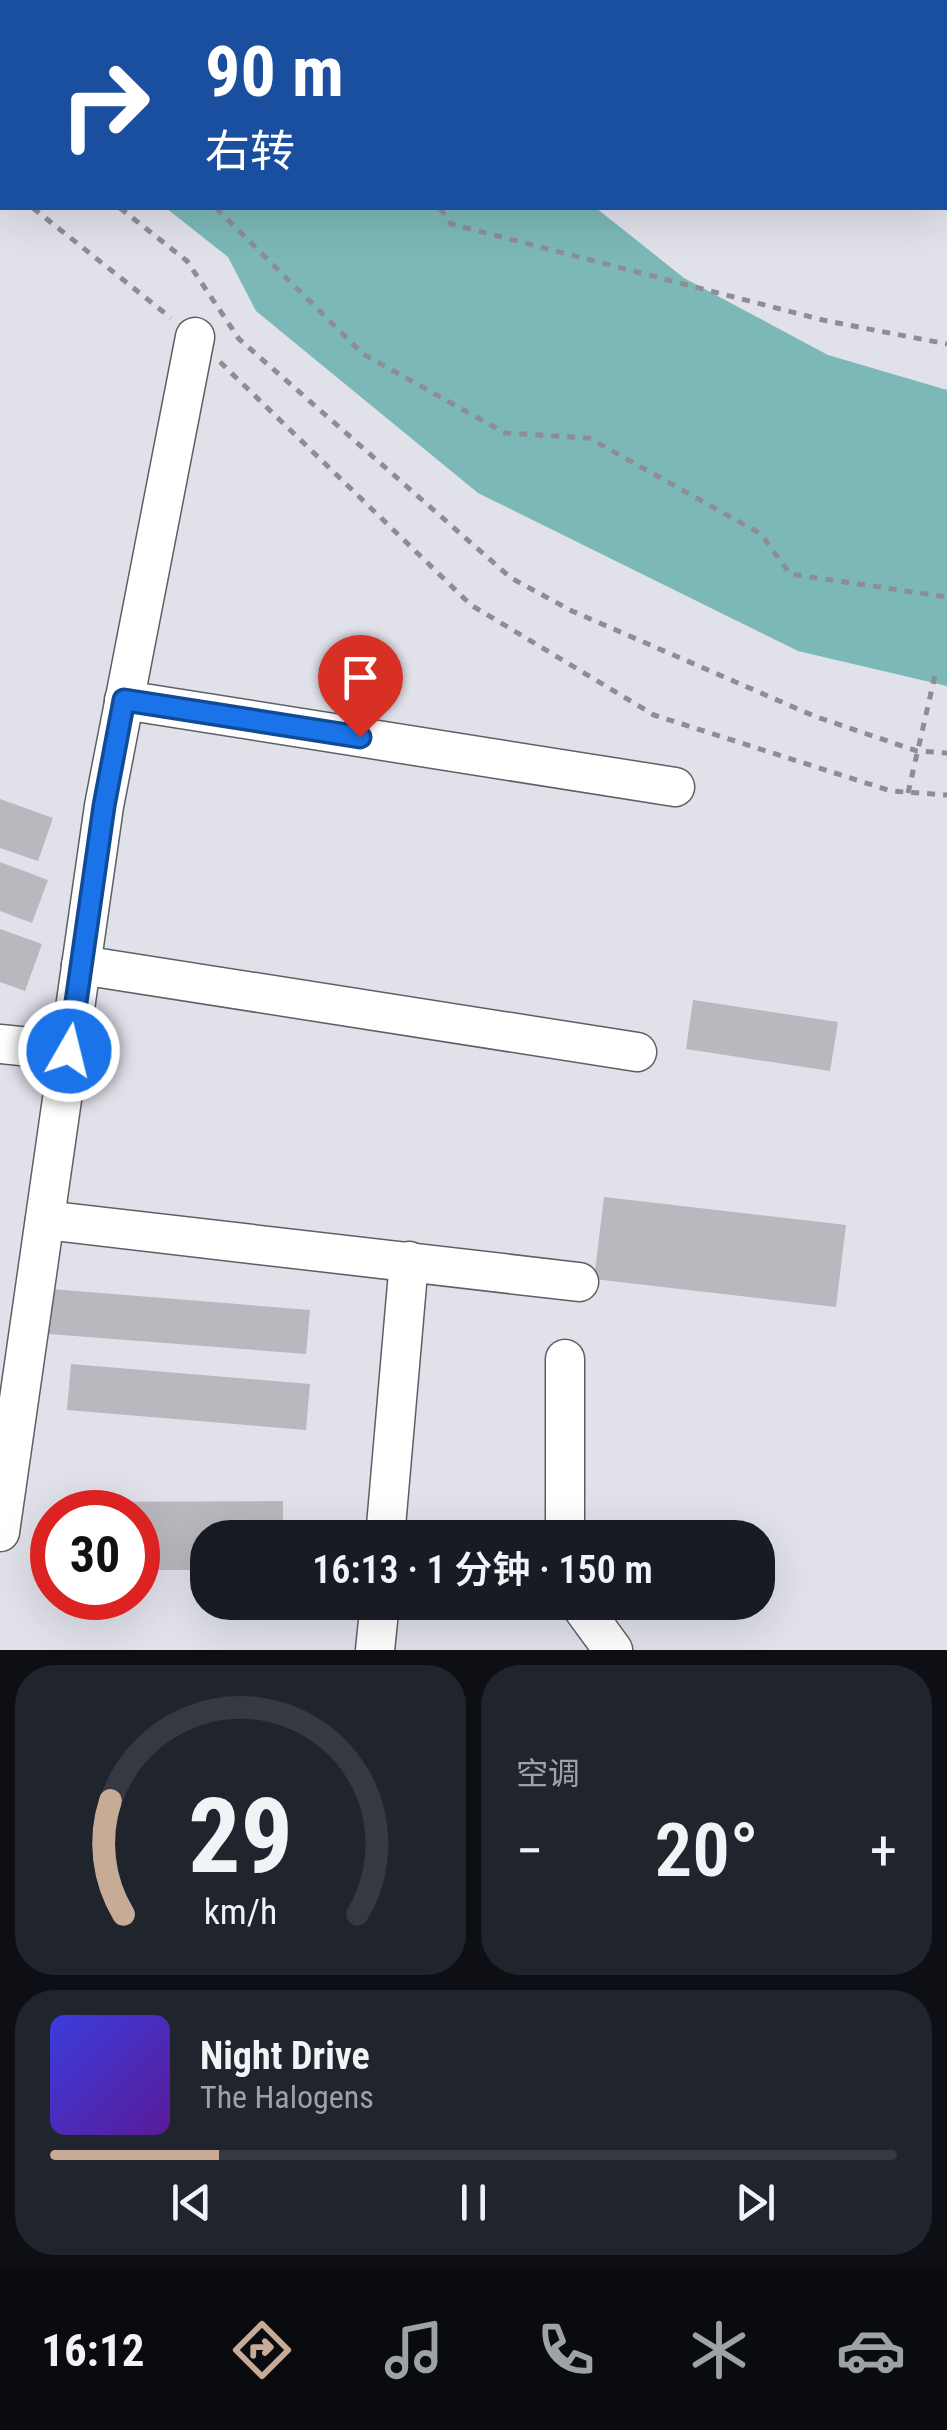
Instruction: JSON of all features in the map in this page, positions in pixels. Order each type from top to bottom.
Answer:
[{"type":"street","points":[[0,1532],[12,1357],[45,1220],[104,806],[195,337]]},
{"type":"street","points":[[124,700],[675,787]]},
{"type":"street","points":[[81,965],[638,1052]]},
{"type":"street","points":[[0,1044],[69,1051]]},
{"type":"street","points":[[45,1220],[579,1282]]},
{"type":"street","points":[[387,1520],[409,1260]]},
{"type":"street","points":[[564,1359],[565,1520]]},
{"type":"street","points":[[376,1650],[378,1620]]},
{"type":"street","points":[[592,1620],[614,1650]]},
{"type":"path","points":[[36,210],[195,337],[471,605],[654,715],[891,792],[947,795]]},
{"type":"path","points":[[122,210],[187,262],[239,339],[511,578],[572,611],[814,716],[917,751],[947,753]]},
{"type":"path","points":[[218,210],[363,354],[504,432],[589,438],[760,534],[790,574],[947,597]]},
{"type":"path","points":[[441,210],[451,224],[828,321],[947,344]]},
{"type":"path","points":[[908,793],[936,671]]},
{"type":"shaded area","points":[[169,210],[599,210],[684,278],[828,355],[947,390],[947,686],[798,651],[478,493],[256,311],[228,257]]},
{"type":"building","points":[[0,799],[53,818],[38,861],[0,848]]},
{"type":"building","points":[[0,862],[48,880],[32,923],[0,911]]},
{"type":"building","points":[[0,929],[42,944],[25,991],[0,982]]},
{"type":"building","points":[[693,1000],[838,1022],[830,1071],[686,1049]]},
{"type":"building","points":[[604,1197],[846,1225],[836,1307],[594,1279]]},
{"type":"building","points":[[39,1288],[310,1310],[306,1354],[36,1333]]},
{"type":"building","points":[[71,1364],[310,1384],[306,1430],[67,1410]]},
{"type":"building","points":[[283,1501],[283,1520],[190,1520],[190,1570],[160,1570],[160,1502]]},
{"type":"route","points":[[69,1051],[104,806],[124,700],[360,737]]}]
